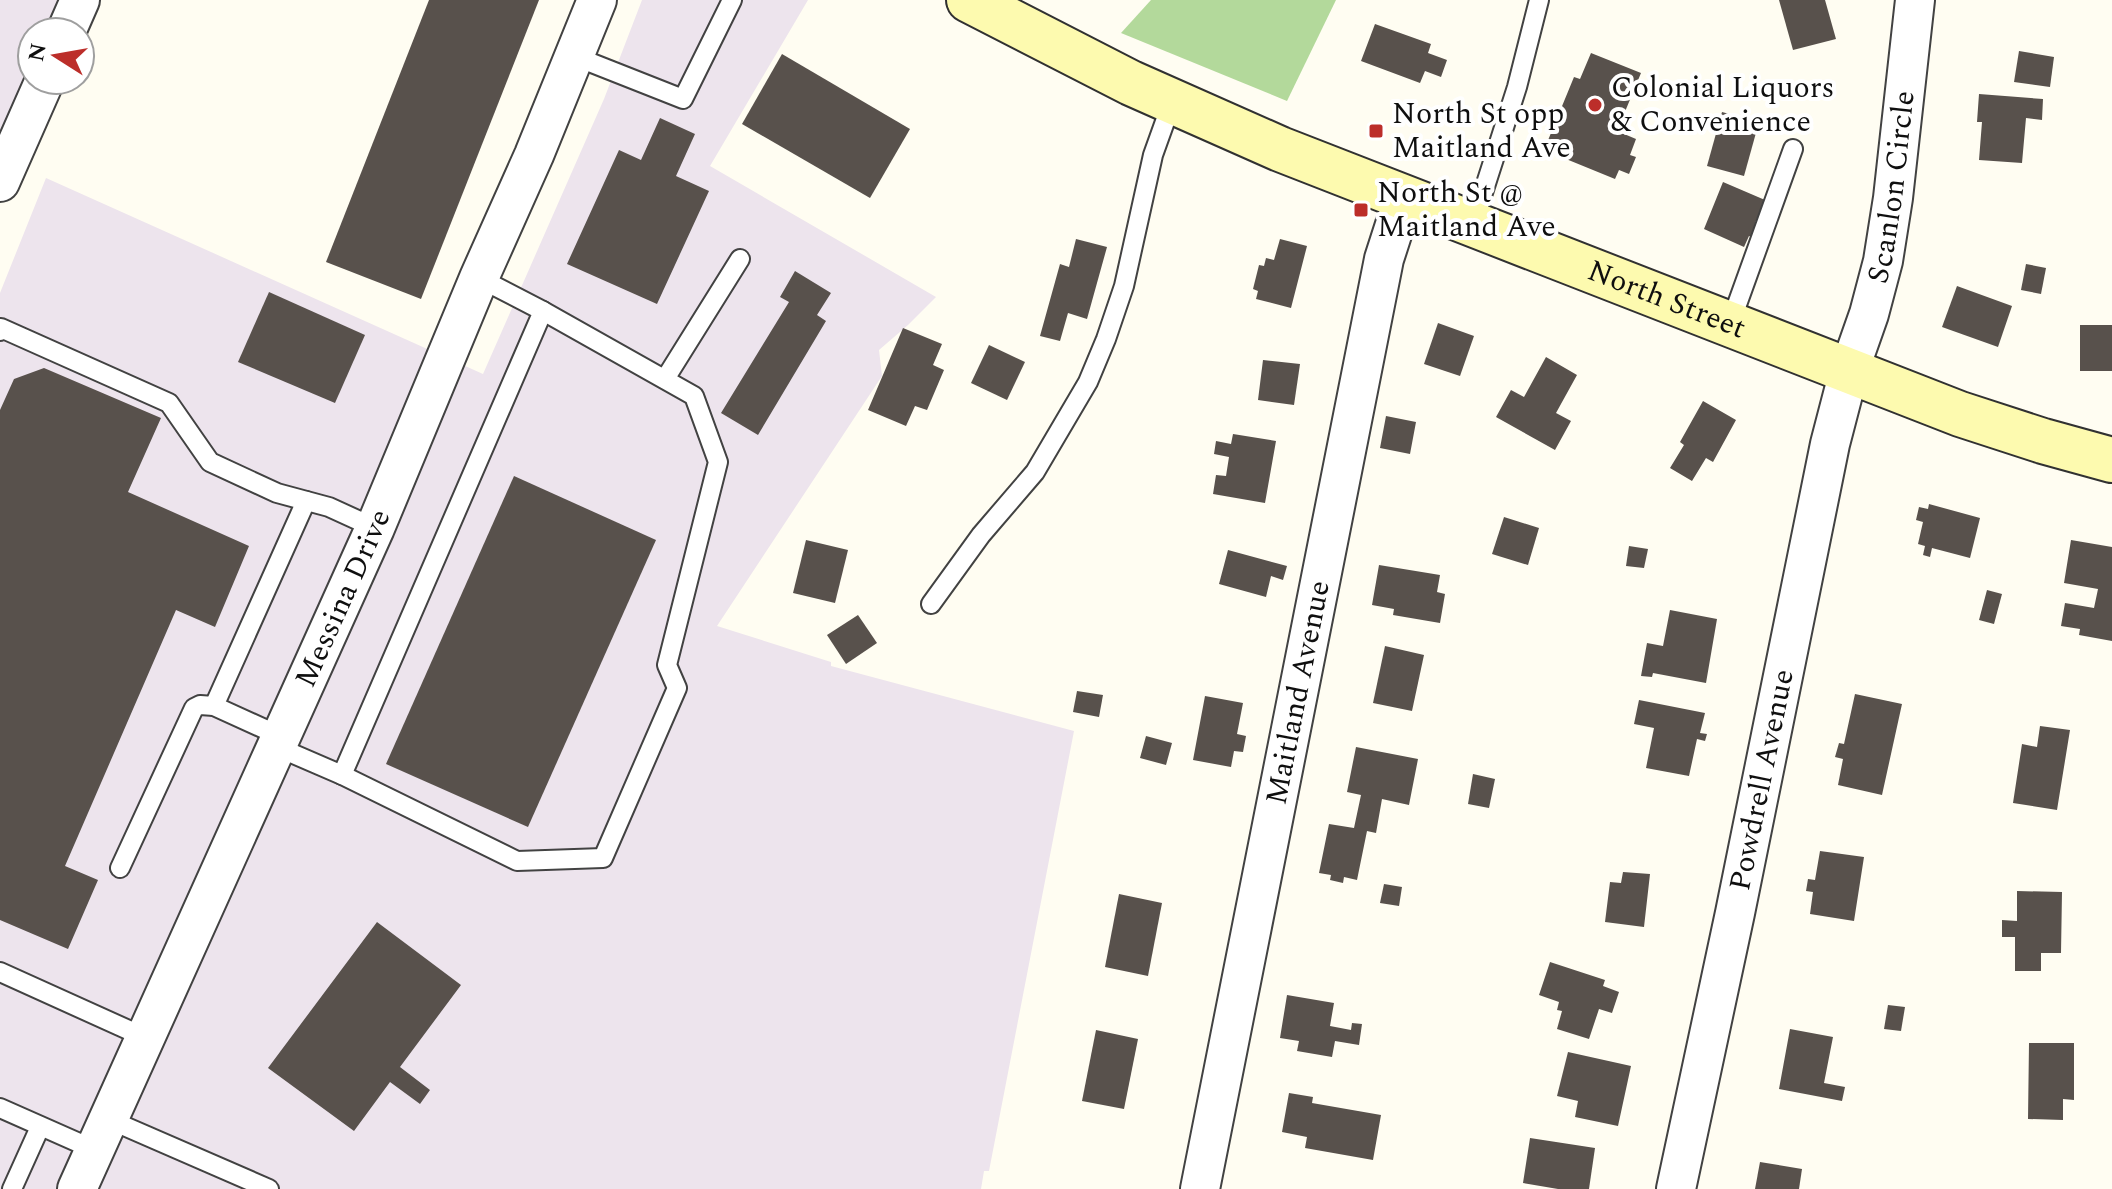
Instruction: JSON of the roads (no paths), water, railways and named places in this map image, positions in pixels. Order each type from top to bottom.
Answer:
[{"type":"main road","name":"North Street","points":[[969,0],[1093,65],[1280,149],[2000,428],[2112,460]]},
{"type":"street","name":"Messina Drive","points":[[77,1189],[375,528],[597,0]]},
{"type":"street","name":"Scanlon Circle","points":[[1849,371],[1883,261],[1915,0]]},
{"type":"street","points":[[0,182],[38,96]]},
{"type":"street","name":"Maitland Avenue","points":[[1209,1187],[1384,259],[1404,197]]},
{"type":"street","name":"Powdrell Avenue","points":[[1676,1189],[1830,444],[1849,371]]},
{"type":"lane","points":[[574,56],[683,99],[732,0]]},
{"type":"lane","points":[[1473,224],[1517,87],[1539,0]]},
{"type":"lane","points":[[931,604],[981,535],[1035,472],[1088,382],[1119,301],[1153,155],[1172,102]]},
{"type":"lane","points":[[1730,324],[1793,149]]},
{"type":"lane","points":[[665,379],[740,259]]},
{"type":"lane","points":[[120,868],[190,715],[200,705],[214,706],[342,775],[517,861],[603,858],[677,688],[667,665],[718,462],[694,396],[479,278]]},
{"type":"lane","points":[[342,775],[543,311]]},
{"type":"lane","points":[[0,331],[1,328],[169,403],[210,462],[277,493],[329,507],[375,528]]},
{"type":"lane","points":[[214,706],[306,501]]},
{"type":"lane","points":[[0,972],[144,1037]]},
{"type":"lane","points":[[0,1108],[65,1136],[102,1134],[269,1189]]},
{"type":"lane","points":[[12,1189],[40,1127]]},
{"type":"place","name":"Colonial Liquors & Convenience","points":[[1595,105]]},
{"type":"place","name":"North St opp Maitland Ave","points":[[1376,131]]},
{"type":"place","name":"North St @ Maitland Ave","points":[[1361,210]]}]
